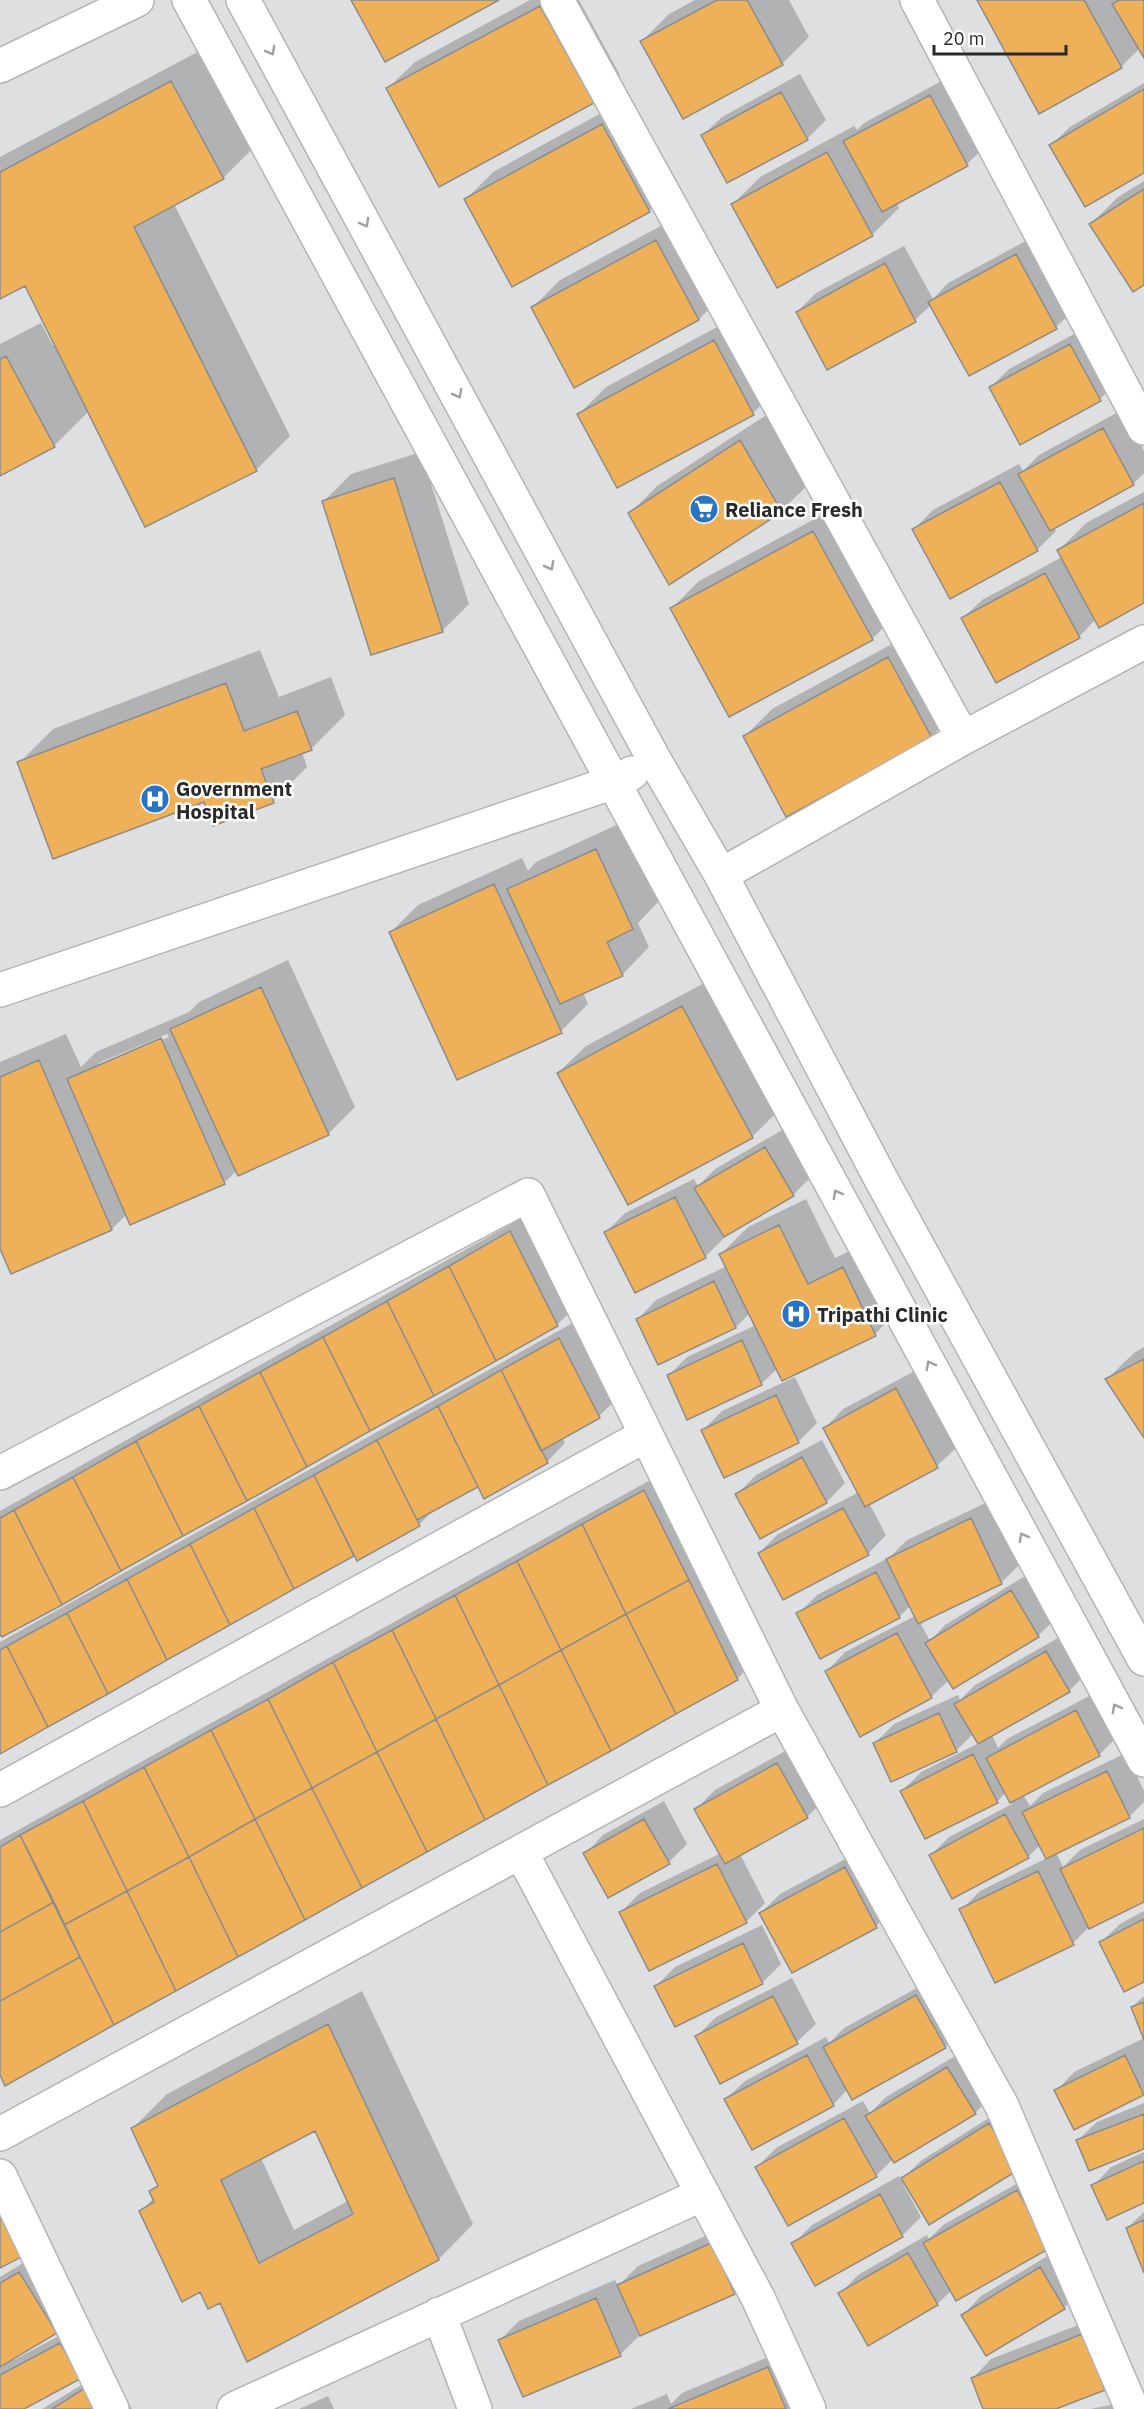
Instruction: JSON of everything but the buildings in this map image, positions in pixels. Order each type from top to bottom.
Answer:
[{"type":"street","points":[[0,66],[137,0]]},
{"type":"street","points":[[189,0],[1144,1760]]},
{"type":"street","points":[[243,0],[655,761],[721,875],[882,1181],[1144,1659]]},
{"type":"street","points":[[557,0],[963,738]]},
{"type":"street","points":[[917,0],[1144,428]]},
{"type":"street","points":[[721,875],[963,738],[1144,642]]},
{"type":"street","points":[[0,990],[614,782],[655,761]]},
{"type":"street","points":[[0,1473],[528,1195],[782,1710],[1002,2106],[1132,2409]]},
{"type":"street","points":[[0,1790],[646,1435]]},
{"type":"street","points":[[0,2134],[782,1710]]},
{"type":"street","points":[[521,1852],[758,2298],[809,2409]]},
{"type":"street","points":[[0,2176],[112,2409]]},
{"type":"street","points":[[234,2409],[703,2194]]},
{"type":"street","points":[[439,2314],[475,2409]]},
{"type":"place","name":"Reliance Fresh","points":[[704,509]]},
{"type":"place","name":"Government Hospital","points":[[155,799]]},
{"type":"place","name":"Tripathi Clinic","points":[[796,1314]]}]
